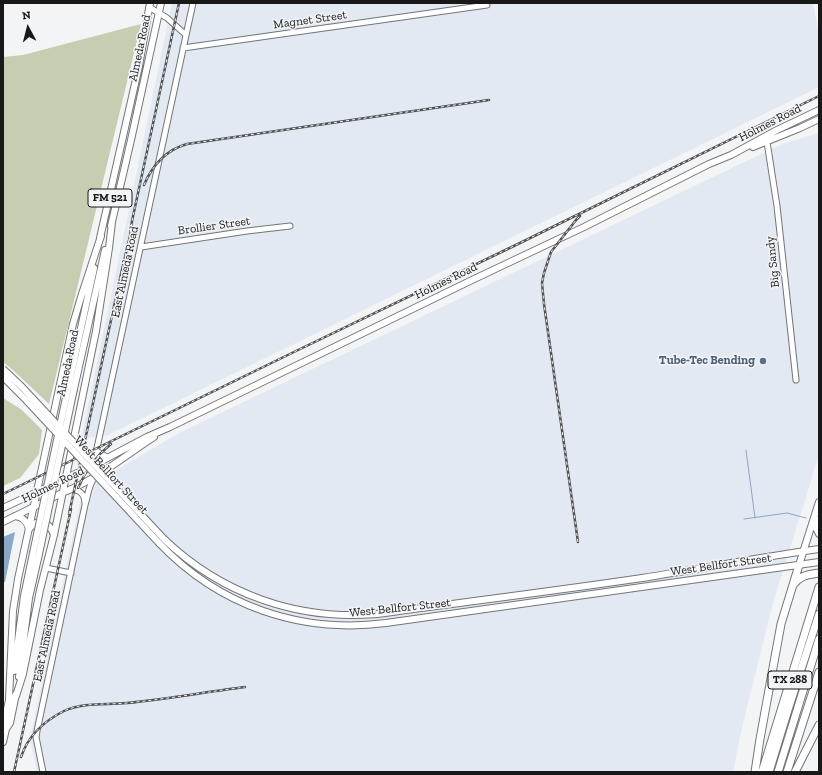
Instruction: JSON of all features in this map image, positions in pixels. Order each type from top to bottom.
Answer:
[{"type":"highway","points":[[755,772],[781,624],[791,587],[799,565]]},
{"type":"highway","points":[[791,587],[801,577],[808,574],[819,573]]},
{"type":"highway","name":"TX 288","points":[[762,772],[819,588]]},
{"type":"highway","points":[[769,772],[819,614]]},
{"type":"highway","points":[[778,772],[819,639]]},
{"type":"highway","name":"TX 288","points":[[787,772],[819,672]]},
{"type":"highway","points":[[795,772],[819,724]]},
{"type":"main road","name":"Almeda Road","points":[[71,388],[132,140],[161,3]]},
{"type":"main road","name":"Almeda Road","points":[[3,742],[6,729],[10,723],[16,696],[36,553],[101,236],[139,66],[149,5]]},
{"type":"main road","name":"Holmes Road","points":[[731,155],[777,130],[819,110]]},
{"type":"main road","name":"Holmes Road","points":[[3,508],[147,437],[584,227],[709,164],[767,142],[819,119]]},
{"type":"main road","points":[[16,696],[23,674],[40,590],[54,535],[99,316],[112,222]]},
{"type":"main road","points":[[9,699],[14,598],[77,310],[101,236]]},
{"type":"main road","name":"West Bellfort Street","points":[[3,369],[22,387],[162,541],[178,561],[197,577],[228,596],[264,611],[298,620],[332,624],[374,624],[819,562]]},
{"type":"main road","name":"West Bellfort Street","points":[[3,377],[162,541],[225,584],[257,598],[300,611],[333,615],[367,615],[641,578],[819,549]]},
{"type":"main road","points":[[57,399],[81,404]]},
{"type":"main road","name":"Holmes Road","points":[[3,522],[95,477],[170,427]]},
{"type":"main road","points":[[69,460],[70,464],[74,467],[83,469]]},
{"type":"main road","points":[[819,502],[814,522],[819,534]]},
{"type":"main road","points":[[799,565],[816,513]]},
{"type":"main road","points":[[14,516],[23,518],[27,522],[29,529]]},
{"type":"main road","points":[[29,529],[34,523],[42,522],[49,525],[54,535]]},
{"type":"main road","name":"Almeda Road","points":[[6,729],[4,722],[9,699],[24,596],[36,553]]},
{"type":"main road","points":[[709,567],[710,577]]},
{"type":"main road","points":[[515,595],[516,604]]},
{"type":"main road","points":[[298,620],[300,611]]},
{"type":"street","name":"East Almeda Road","points":[[92,465],[141,247],[193,3]]},
{"type":"street","points":[[149,5],[171,21],[186,35]]},
{"type":"street","name":"Magnet Street","points":[[183,48],[487,5]]},
{"type":"street","name":"Big Sandy","points":[[767,142],[777,206],[796,380]]},
{"type":"street","name":"Brollier Street","points":[[141,247],[290,226]]},
{"type":"street","points":[[96,450],[107,457]]},
{"type":"street","name":"East Almeda Road","points":[[43,772],[36,737],[84,505],[90,486],[95,477]]},
{"type":"street","points":[[71,489],[79,491],[82,494],[84,498],[84,505]]},
{"type":"street","points":[[46,568],[71,573]]},
{"type":"shaded area","points":[[172,3],[813,3],[819,35],[819,87],[108,435],[81,439]]},
{"type":"shaded area","points":[[819,133],[819,455],[772,606],[741,732],[733,772],[37,772],[30,739],[82,493],[115,471],[179,433],[782,144]]},
{"type":"green space","points":[[141,24],[49,404],[3,362],[3,57],[23,55]]},
{"type":"green space","points":[[3,398],[22,410],[42,430],[39,454],[20,478],[3,486]]},
{"type":"water","points":[[15,532],[5,582],[3,582],[3,537]]},
{"type":"waterway","points":[[746,450],[755,518]]},
{"type":"waterway","points":[[744,519],[787,513],[806,518]]},
{"type":"railway","points":[[69,514],[179,3]]},
{"type":"railway","points":[[3,494],[819,96]]},
{"type":"railway","points":[[144,185],[151,171],[166,155],[187,144],[489,100]]},
{"type":"railway","points":[[578,542],[542,283],[551,252],[580,216]]},
{"type":"railway","points":[[78,488],[92,464],[111,444]]},
{"type":"railway","points":[[14,772],[71,509]]},
{"type":"railway","points":[[21,757],[28,742],[43,724],[71,708],[87,705],[119,704],[245,687]]},
{"type":"place","name":"Tube-Tec Bending","points":[[763,361]]}]
